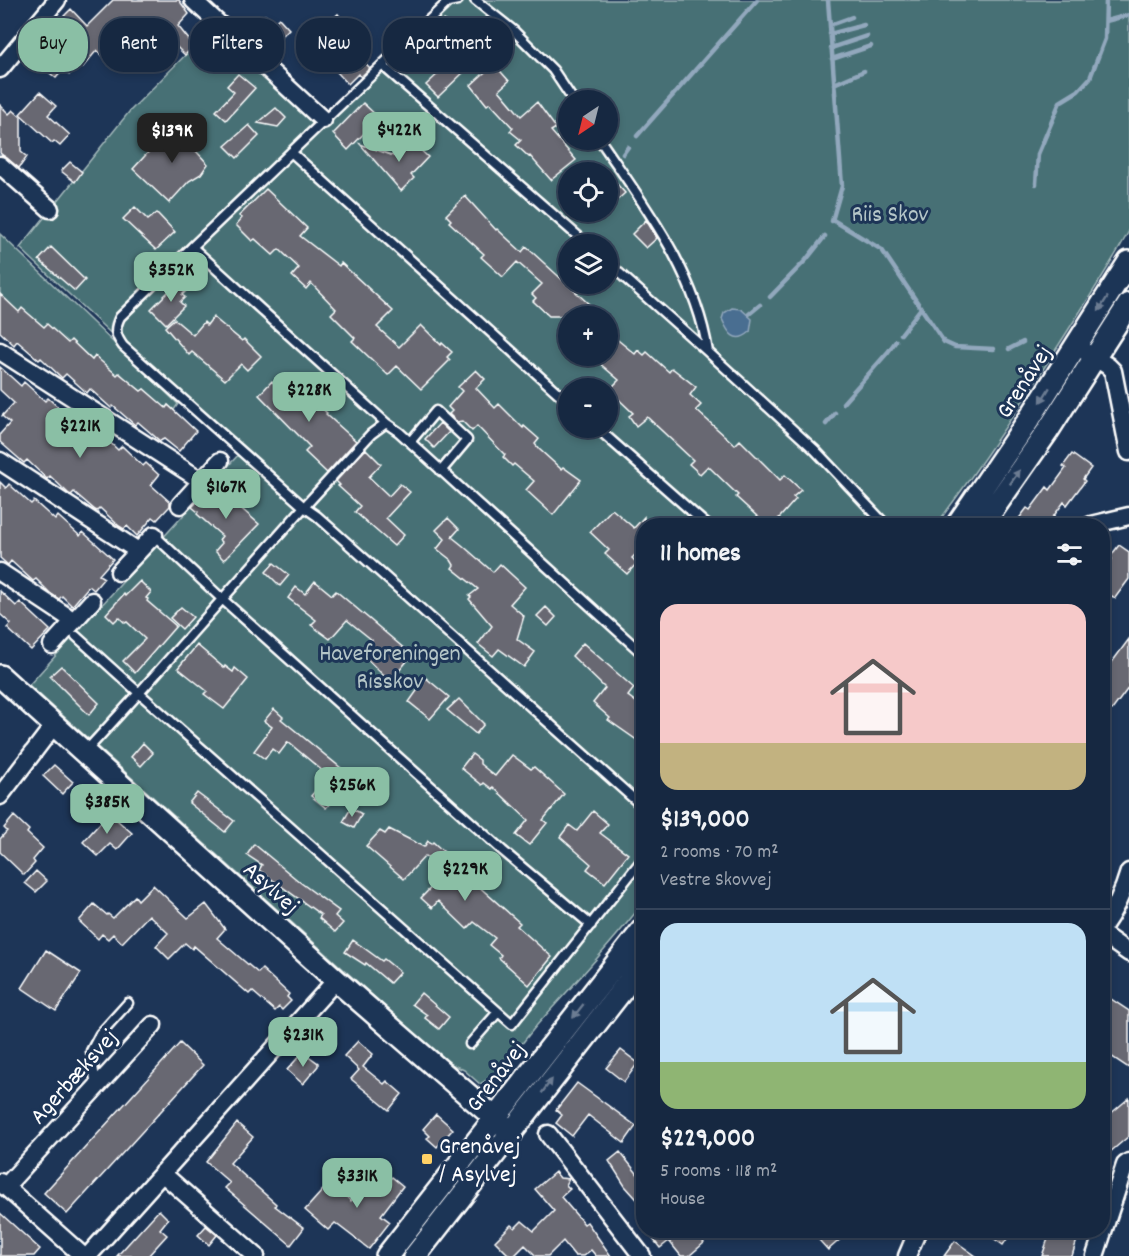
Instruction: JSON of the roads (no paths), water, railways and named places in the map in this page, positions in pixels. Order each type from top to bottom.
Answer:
[{"type":"street","points":[[0,69],[57,0]]},
{"type":"street","points":[[193,0],[322,120]]},
{"type":"street","points":[[0,165],[50,208]]},
{"type":"street","name":"Grenåvej","points":[[962,518],[1030,418],[1129,262]]},
{"type":"street","name":"Grenåvej","points":[[987,518],[1047,432],[1129,304]]},
{"type":"street","points":[[1076,346],[1095,357],[1113,372],[1129,452]]},
{"type":"street","points":[[0,351],[202,481]]},
{"type":"street","points":[[0,461],[138,551]]},
{"type":"street","points":[[180,505],[220,461]]},
{"type":"street","points":[[1110,520],[1129,516]]},
{"type":"street","points":[[119,572],[154,535]]},
{"type":"street","points":[[0,572],[75,628]]},
{"type":"street","points":[[52,645],[75,628],[92,601]]},
{"type":"street","name":"Asylvej","points":[[0,676],[336,980],[512,1133]]},
{"type":"street","points":[[0,796],[54,725]]},
{"type":"street","points":[[1110,904],[1125,888],[1129,872]]},
{"type":"street","name":"Grenåvej","points":[[387,1256],[636,938]]},
{"type":"street","points":[[1110,940],[1129,953]]},
{"type":"street","name":"Grenåvej","points":[[416,1256],[636,972]]},
{"type":"street","name":"Agerbæksvej","points":[[153,1025],[3,1184],[85,1256],[336,980]]},
{"type":"street","points":[[548,1134],[642,1256]]},
{"type":"street","points":[[1110,1210],[1125,1165],[1129,1162]]},
{"type":"street","points":[[162,1173],[256,1256]]},
{"type":"street","points":[[907,1256],[915,1238]]},
{"type":"street","points":[[1095,1256],[1101,1238]]},
{"type":"lane","points":[[458,0],[448,2],[322,120],[120,317],[115,326],[116,336],[123,346],[636,801]]},
{"type":"lane","points":[[475,0],[514,31],[553,70],[566,90]]},
{"type":"lane","points":[[382,65],[576,234]]},
{"type":"lane","points":[[607,150],[658,224],[686,279],[705,331],[708,352]]},
{"type":"lane","points":[[291,152],[558,393]]},
{"type":"lane","points":[[192,247],[636,648]]},
{"type":"lane","points":[[618,272],[815,450],[879,518]]},
{"type":"lane","points":[[410,442],[436,411],[467,440],[441,471]]},
{"type":"lane","points":[[85,753],[304,507],[371,434],[386,423]]},
{"type":"lane","points":[[608,438],[699,518]]},
{"type":"lane","points":[[154,535],[494,843],[591,925]]},
{"type":"lane","points":[[75,628],[139,693],[512,1024],[636,867]]},
{"type":"lane","points":[[96,1087],[91,1051],[100,1034],[128,1003]]},
{"type":"lane","points":[[470,1044],[498,1012]]},
{"type":"water","points":[[732,308],[741,309],[752,319],[750,332],[745,336],[733,336],[724,324],[722,319],[724,313]]},
{"type":"waterway","points":[[637,136],[757,0]]},
{"type":"waterway","points":[[828,0],[842,186],[832,221]]},
{"type":"waterway","points":[[1036,184],[1038,154],[1060,102],[1078,91],[1090,78],[1105,39],[1106,0]]},
{"type":"waterway","points":[[1106,21],[1129,15]]},
{"type":"waterway","points":[[830,25],[852,17]]},
{"type":"waterway","points":[[830,34],[864,25]]},
{"type":"waterway","points":[[831,48],[867,36]]},
{"type":"waterway","points":[[832,59],[871,46]]},
{"type":"waterway","points":[[834,84],[864,71]]},
{"type":"waterway","points":[[623,154],[628,147]]},
{"type":"waterway","points":[[833,220],[882,250],[944,342],[955,347],[994,349]]},
{"type":"waterway","points":[[770,297],[806,260],[825,236]]},
{"type":"waterway","points":[[749,314],[760,305]]},
{"type":"waterway","points":[[901,334],[921,308]]},
{"type":"waterway","points":[[843,403],[896,341]]},
{"type":"waterway","points":[[1009,349],[1023,342]]},
{"type":"waterway","points":[[826,424],[835,413]]},
{"type":"place","name":"Grenåvej / Asylvej","points":[[427,1159]]},
{"type":"park label","name":"Riis Skov","points":[[890,213]]},
{"type":"park label","name":"Haveforeningen Risskov","points":[[390,666]]}]
